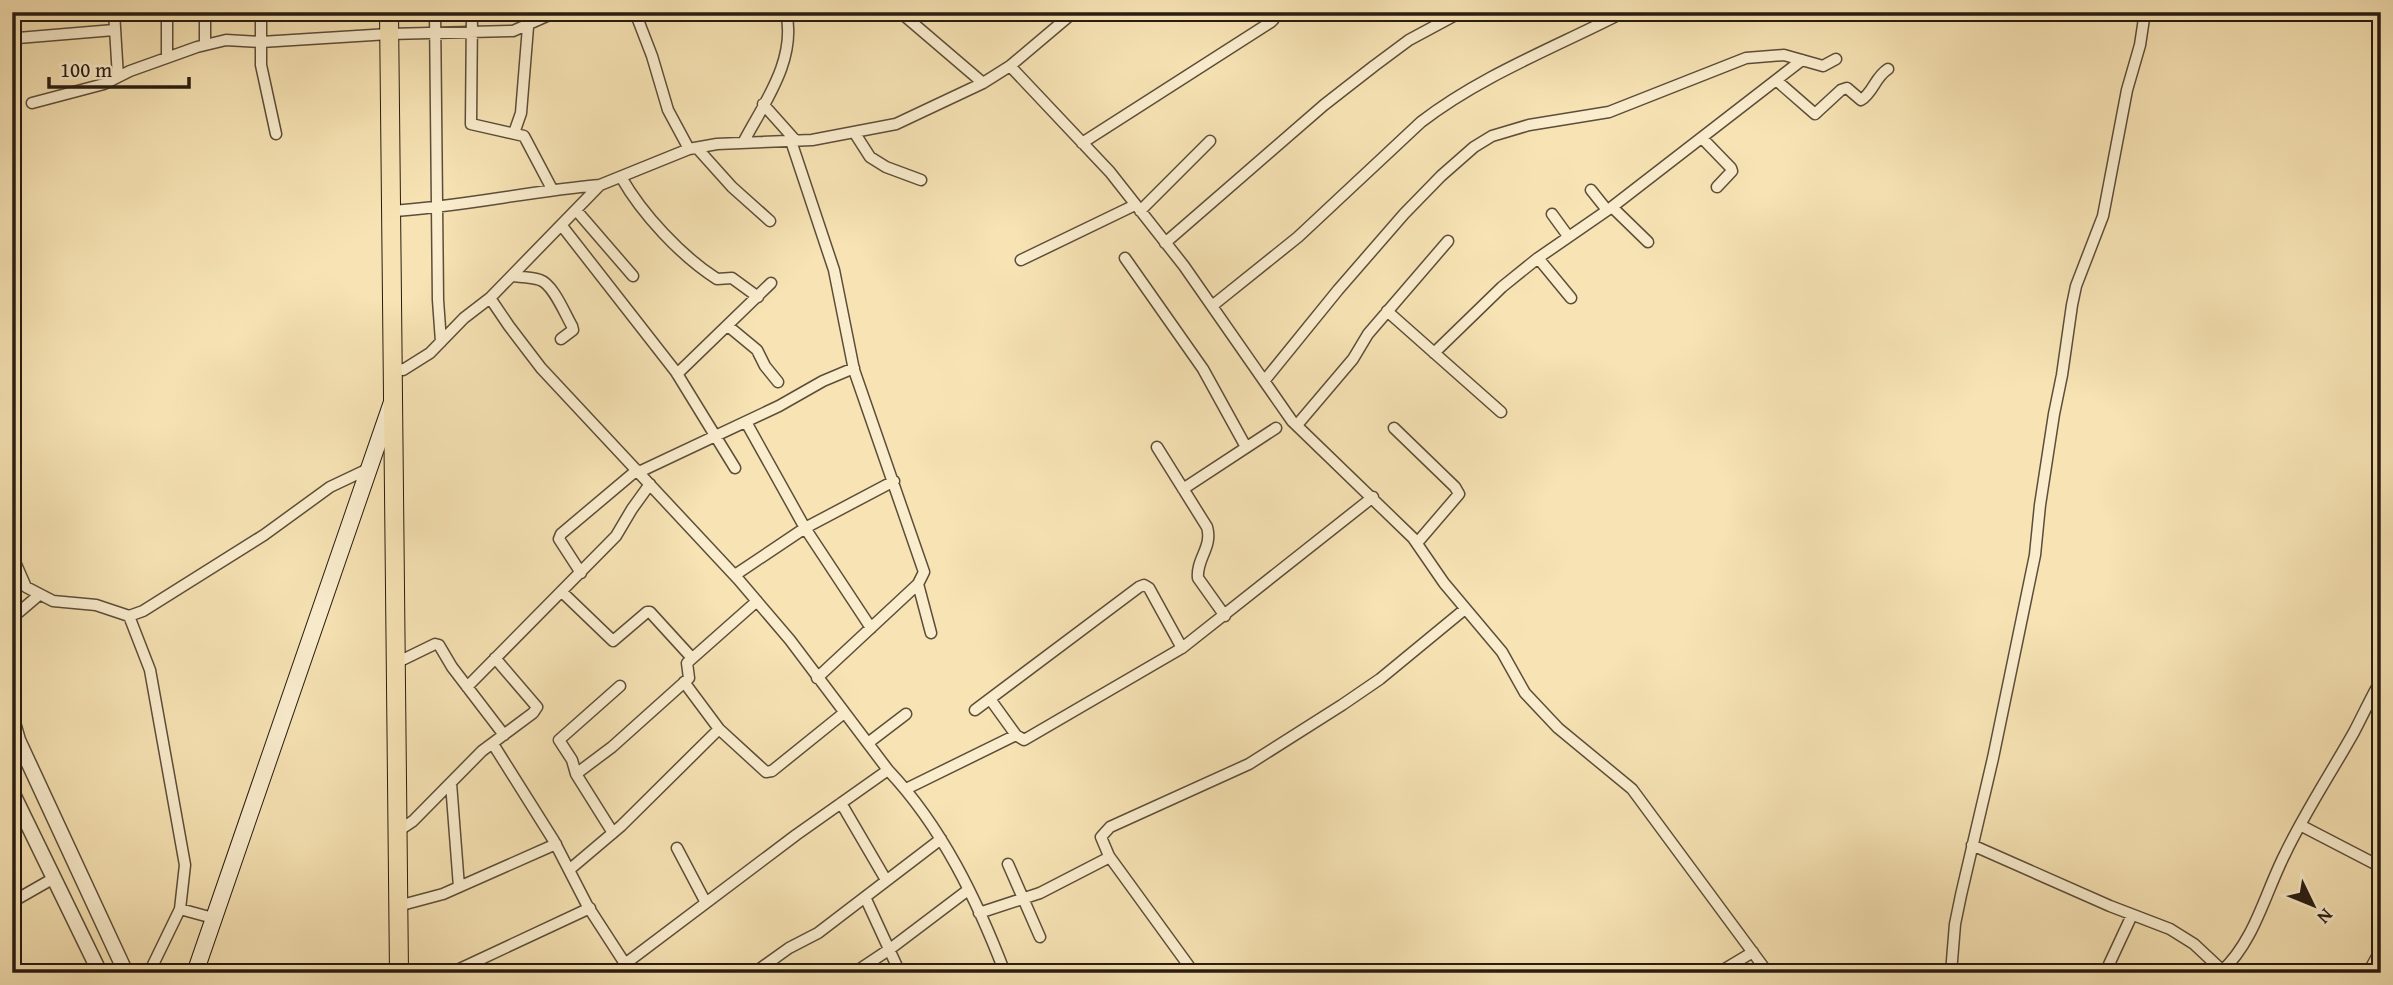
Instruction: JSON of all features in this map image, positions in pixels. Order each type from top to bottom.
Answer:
[{"type":"main road","points":[[389,12],[399,973]]},
{"type":"main road","points":[[195,973],[393,400]]},
{"type":"street","points":[[114,12],[118,77]]},
{"type":"street","points":[[167,12],[167,57]]},
{"type":"street","points":[[205,12],[205,44]]},
{"type":"street","points":[[261,12],[261,65],[276,134]]},
{"type":"street","points":[[435,12],[438,300],[441,342]]},
{"type":"street","points":[[472,12],[471,124],[524,136],[552,189]]},
{"type":"street","points":[[32,103],[104,84],[167,57],[226,40],[513,31],[528,27],[556,12]]},
{"type":"street","points":[[635,12],[668,110],[693,149],[769,221]]},
{"type":"street","points":[[743,143],[787,54],[790,28],[786,12]]},
{"type":"street","points":[[900,12],[983,83]]},
{"type":"street","points":[[391,211],[437,208],[552,189],[600,186],[693,149],[743,143],[813,140],[896,124],[983,83],[1010,66],[1073,12]]},
{"type":"street","points":[[1082,143],[1271,22],[1273,20],[1270,12]]},
{"type":"street","points":[[1165,243],[1324,105],[1409,40],[1461,12]]},
{"type":"street","points":[[1212,306],[1298,237],[1441,106],[1478,84],[1624,12]]},
{"type":"street","points":[[1951,973],[1955,924],[2035,555],[2040,505],[2071,305],[2103,216],[2145,12]]},
{"type":"street","points":[[514,133],[521,113],[528,27]]},
{"type":"street","points":[[18,38],[114,30]]},
{"type":"street","points":[[1265,380],[1338,289],[1404,214],[1441,176],[1474,147],[1493,135],[1529,125],[1609,112],[1746,58],[1784,55],[1824,65],[1836,59]]},
{"type":"street","points":[[1434,352],[1502,287],[1538,258],[1610,209],[1802,60]]},
{"type":"street","points":[[1010,66],[1110,172],[1212,306],[1297,425],[1417,543],[1465,609],[1502,652],[1518,683],[1539,709],[1632,789],[1768,973]]},
{"type":"street","points":[[1776,80],[1815,114],[1847,88],[1857,99],[1866,97],[1877,78],[1888,69]]},
{"type":"street","points":[[763,104],[793,141],[834,270],[853,368],[924,572],[918,584],[817,678]]},
{"type":"street","points":[[854,132],[870,157],[886,167],[921,180]]},
{"type":"street","points":[[1702,138],[1732,171],[1717,187]]},
{"type":"street","points":[[1021,260],[1138,208],[1210,141]]},
{"type":"street","points":[[621,177],[681,251],[717,279],[732,278],[758,297]]},
{"type":"street","points":[[393,368],[402,370],[430,353],[464,318],[490,298],[600,186]]},
{"type":"street","points":[[1591,190],[1648,242]]},
{"type":"street","points":[[576,210],[633,276]]},
{"type":"street","points":[[1552,214],[1568,236]]},
{"type":"street","points":[[562,226],[677,374],[735,468]]},
{"type":"street","points":[[1297,425],[1353,359],[1368,334],[1448,241]]},
{"type":"street","points":[[1125,258],[1203,369],[1247,447]]},
{"type":"street","points":[[1538,258],[1571,298]]},
{"type":"street","points":[[512,276],[544,281],[551,289],[573,330],[561,339]]},
{"type":"street","points":[[677,374],[771,283]]},
{"type":"street","points":[[490,298],[541,368],[735,575],[790,640],[888,770],[906,789],[941,839],[979,913],[1003,969],[992,973]]},
{"type":"street","points":[[1387,311],[1501,412]]},
{"type":"street","points":[[727,326],[757,350],[778,383]]},
{"type":"street","points":[[581,573],[559,539],[561,534],[638,471],[746,422],[853,368]]},
{"type":"street","points":[[746,422],[805,528],[871,628]]},
{"type":"street","points":[[1183,489],[1276,428]]},
{"type":"street","points":[[1394,428],[1455,486],[1459,494],[1417,543]]},
{"type":"street","points":[[1157,446],[1207,527],[1209,535],[1206,552],[1197,573],[1224,616]]},
{"type":"street","points":[[12,555],[26,587],[39,595],[53,601],[96,605],[129,616],[143,611],[264,535],[330,487],[368,469]]},
{"type":"street","points":[[735,575],[805,528],[894,481]]},
{"type":"street","points":[[467,687],[616,536],[650,484]]},
{"type":"street","points":[[990,699],[1016,736],[1024,740],[1182,648],[1373,497]]},
{"type":"street","points":[[918,584],[931,633]]},
{"type":"street","points":[[975,710],[1144,585],[1149,588],[1182,648]]},
{"type":"street","points":[[562,592],[613,641],[650,612],[692,658]]},
{"type":"street","points":[[12,618],[39,595]]},
{"type":"street","points":[[576,774],[612,747],[684,682],[690,675],[687,663],[757,601]]},
{"type":"street","points":[[1194,973],[1110,856],[1101,837],[1110,827],[1249,764],[1380,679],[1465,609]]},
{"type":"street","points":[[129,616],[149,670],[186,865],[180,909],[149,973]]},
{"type":"street","points":[[396,663],[435,644],[439,645],[504,735]]},
{"type":"street","points":[[398,831],[413,821],[492,744],[537,708],[495,659]]},
{"type":"street","points":[[1972,845],[2170,929],[2187,939],[2223,972],[2250,934],[2268,888],[2300,825],[2381,680]]},
{"type":"street","points":[[684,682],[719,729],[766,772],[772,771],[844,713]]},
{"type":"street","points":[[613,833],[576,774],[572,760],[559,740],[620,686]]},
{"type":"street","points":[[868,743],[906,714]]},
{"type":"street","points":[[12,719],[18,740],[126,973]]},
{"type":"street","points":[[569,870],[613,833],[719,729]]},
{"type":"street","points":[[906,789],[1016,736]]},
{"type":"street","points":[[492,744],[631,973]]},
{"type":"street","points":[[613,973],[888,770]]},
{"type":"street","points":[[451,783],[459,887]]},
{"type":"street","points":[[12,792],[17,814],[54,878],[100,973]]},
{"type":"street","points":[[841,803],[886,880]]},
{"type":"street","points":[[2300,825],[2381,867]]},
{"type":"street","points":[[754,973],[789,948],[818,933],[941,839]]},
{"type":"street","points":[[398,906],[459,887],[555,844]]},
{"type":"street","points":[[677,848],[706,903]]},
{"type":"street","points":[[979,913],[1040,893],[1110,856]]},
{"type":"street","points":[[1008,864],[1040,937]]},
{"type":"street","points":[[12,902],[54,878]]},
{"type":"street","points":[[853,973],[890,949],[968,890]]},
{"type":"street","points":[[865,897],[900,973]]},
{"type":"street","points":[[451,973],[590,908]]},
{"type":"street","points":[[180,909],[213,918]]},
{"type":"street","points":[[2105,973],[2132,915]]},
{"type":"street","points":[[2368,973],[2381,949]]},
{"type":"street","points":[[1718,973],[1753,952]]}]
